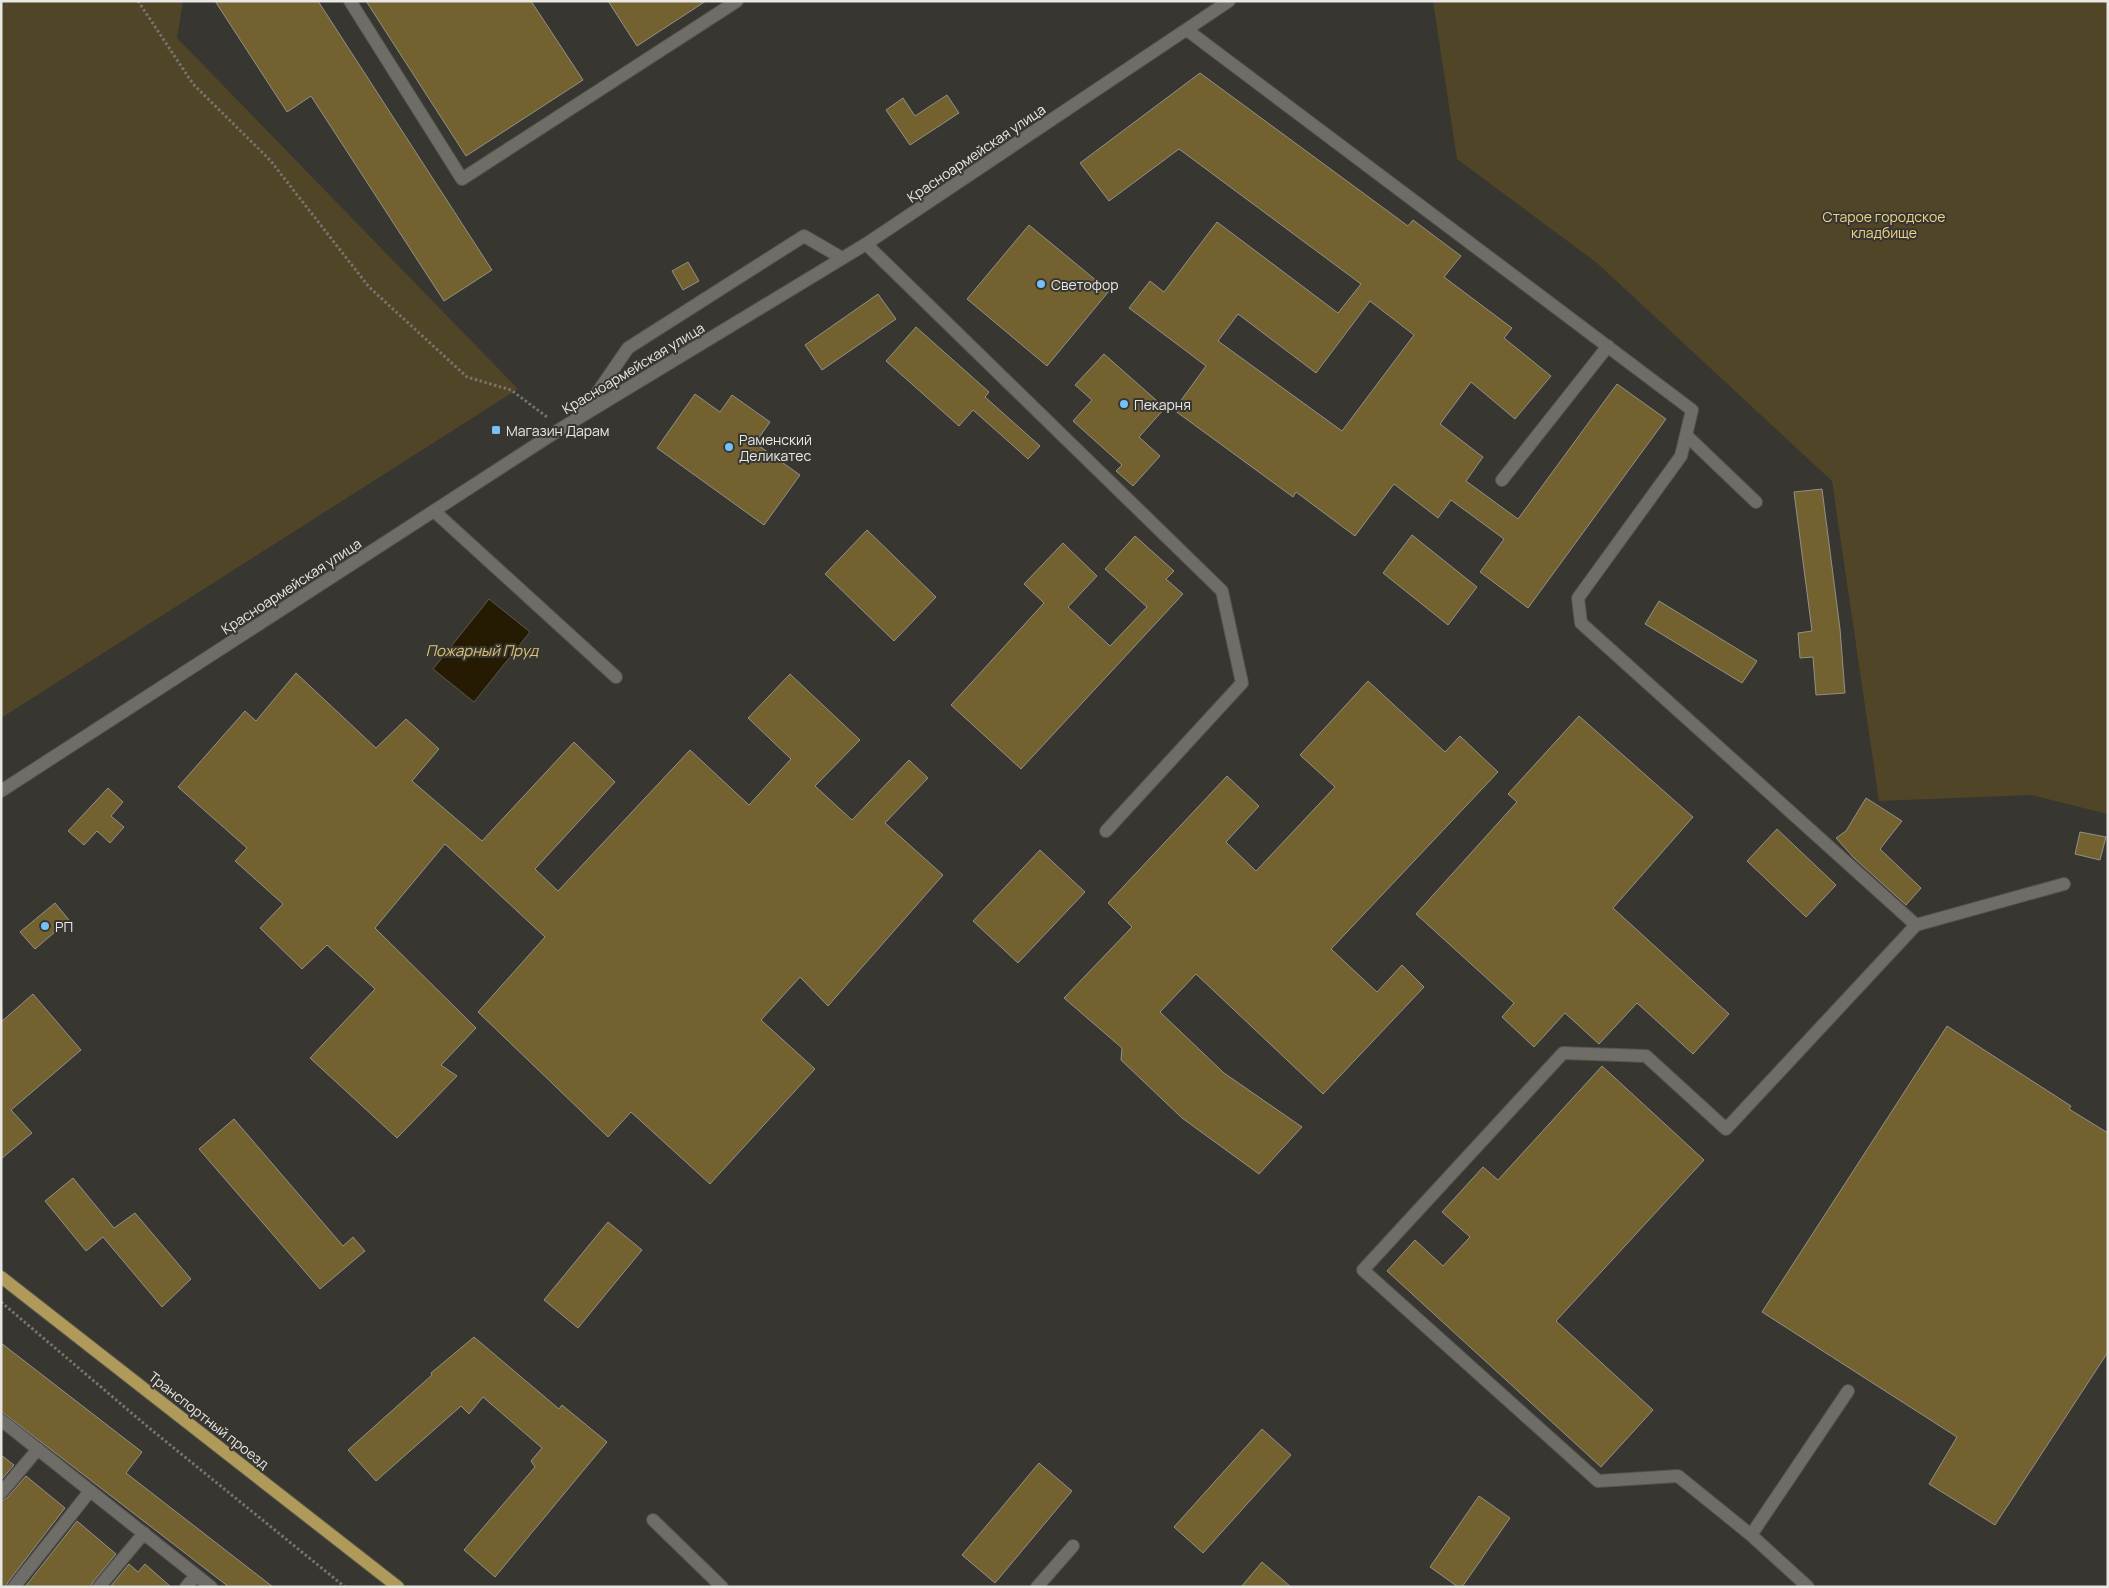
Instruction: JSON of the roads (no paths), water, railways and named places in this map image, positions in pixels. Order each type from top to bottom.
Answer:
[{"type":"main road","name":"Транспортный проезд","points":[[1,1277],[398,1587]]},
{"type":"street","points":[[350,1],[462,179],[737,1]]},
{"type":"street","name":"Красноармейская улица","points":[[1,791],[562,428],[866,244],[1229,1]]},
{"type":"street","points":[[1188,30],[1692,410],[1681,456],[1578,598],[1581,623],[1916,925]]},
{"type":"street","points":[[581,416],[628,348],[804,236],[842,258]]},
{"type":"street","points":[[866,244],[1222,592],[1242,683],[1106,831]]},
{"type":"street","points":[[1502,480],[1608,346]]},
{"type":"street","points":[[1686,435],[1756,502]]},
{"type":"street","points":[[434,511],[616,677]]},
{"type":"street","points":[[1808,1587],[1750,1535],[1678,1476],[1598,1481],[1363,1270],[1563,1053],[1646,1056],[1726,1128],[1916,925],[2064,884]]},
{"type":"street","points":[[1750,1535],[1848,1391]]},
{"type":"street","points":[[1,1420],[211,1587]]},
{"type":"street","points":[[1,1493],[38,1449]]},
{"type":"street","points":[[14,1587],[90,1491]]},
{"type":"street","points":[[653,1520],[722,1587]]},
{"type":"street","points":[[99,1587],[144,1533]]},
{"type":"street","points":[[1037,1587],[1073,1546]]},
{"type":"street","points":[[186,1587],[196,1575]]},
{"type":"water","name":"Пожарный Пруд","points":[[489,599],[530,632],[474,702],[433,669]]},
{"type":"place","name":"Светофор","points":[[1041,284]]},
{"type":"place","name":"Пекарня","points":[[1124,404]]},
{"type":"place","name":"Магазин Дарам","points":[[496,430]]},
{"type":"place","name":"Раменский Деликатес","points":[[729,447]]},
{"type":"place","name":"РП","points":[[45,926]]},
{"type":"park label","name":"Старое городское кладбище","points":[[1884,224]]}]
